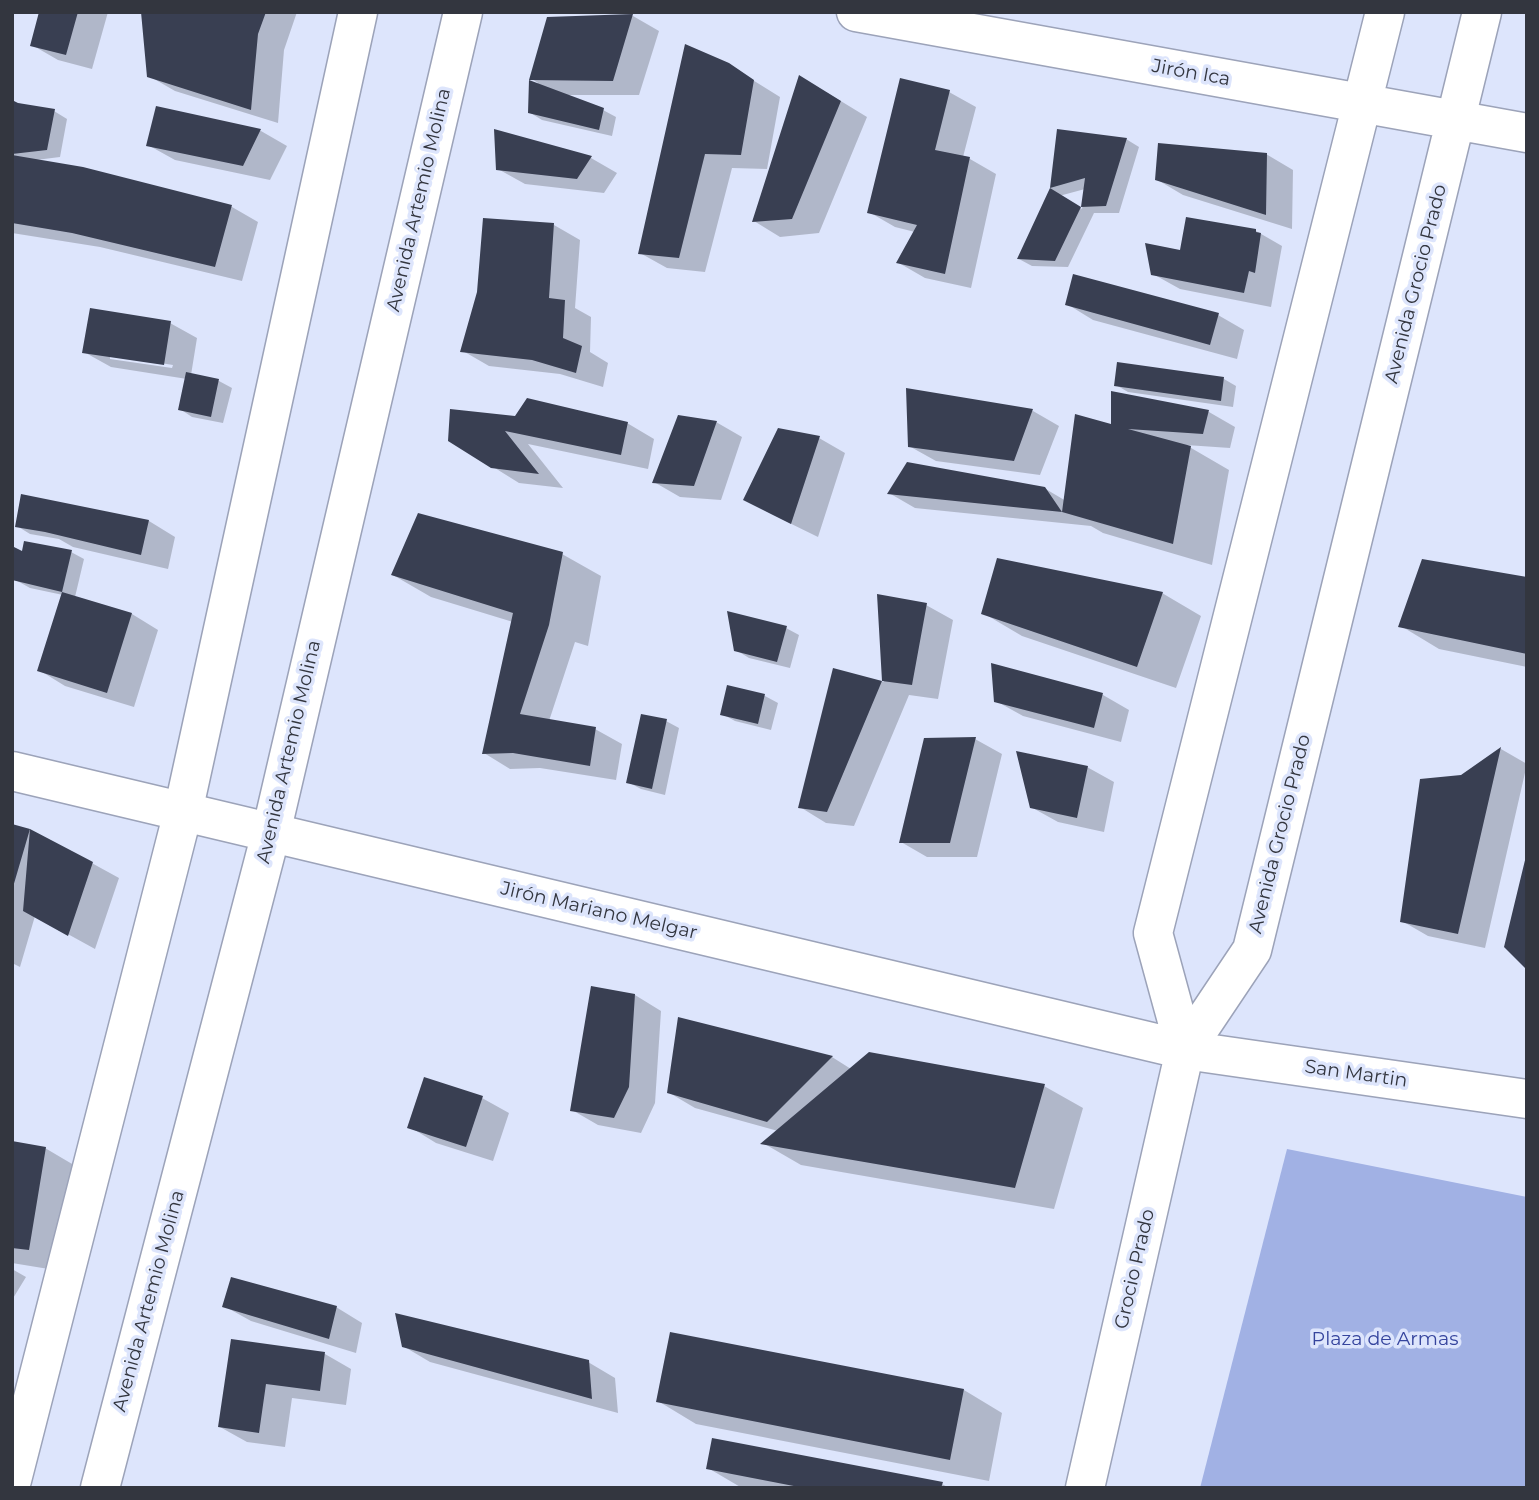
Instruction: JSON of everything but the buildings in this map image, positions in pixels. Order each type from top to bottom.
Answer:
[{"type":"street","points":[[12,1480],[183,812],[358,12]]},
{"type":"street","name":"Avenida Artemio Molina","points":[[100,1488],[271,833],[463,12]]},
{"type":"street","name":"Jirón Ica","points":[[856,12],[1527,132]]},
{"type":"street","points":[[1185,1049],[1153,933],[1385,12]]},
{"type":"street","name":"Avenida Grocio Prado","points":[[1185,1049],[1252,950],[1482,12]]},
{"type":"street","name":"Jirón Mariano Melgar","points":[[12,771],[1185,1049]]},
{"type":"street","name":"San Martin","points":[[1185,1049],[1527,1099]]},
{"type":"street","name":"Grocio Prado","points":[[1086,1488],[1185,1049]]},
{"type":"green space","name":"Plaza de Armas","points":[[1287,1149],[1527,1197],[1527,1488],[1200,1488]]}]
